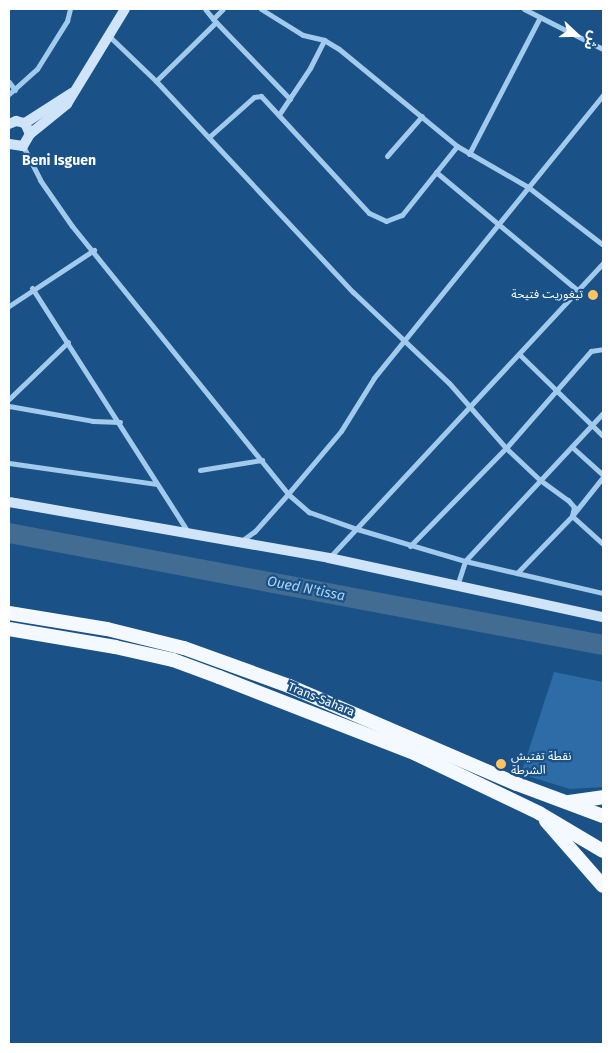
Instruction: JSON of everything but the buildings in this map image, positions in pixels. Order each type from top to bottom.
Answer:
[{"type":"highway","name":"Trans-Sahara","points":[[9,613],[107,629],[184,648],[289,686],[496,774],[603,816]]},
{"type":"highway","name":"Trans-Sahara","points":[[9,629],[82,640],[173,660],[416,754],[539,813],[603,850]]},
{"type":"highway","points":[[490,790],[496,774]]},
{"type":"highway","points":[[567,802],[603,797]]},
{"type":"highway","points":[[539,813],[603,886]]},
{"type":"main road","points":[[10,146],[23,146],[30,134],[57,115],[125,9]]},
{"type":"main road","points":[[9,124],[16,121],[25,123],[72,93]]},
{"type":"main road","points":[[25,123],[30,134]]},
{"type":"main road","points":[[9,502],[188,532],[237,544],[328,558],[603,617]]},
{"type":"street","points":[[9,94],[37,69],[67,21],[70,9]]},
{"type":"street","points":[[205,9],[290,100]]},
{"type":"street","points":[[156,81],[215,21],[223,9]]},
{"type":"street","points":[[261,9],[303,35],[324,40],[422,116],[457,146],[528,187],[603,245]]},
{"type":"street","points":[[524,9],[603,49]]},
{"type":"street","points":[[469,154],[540,18]]},
{"type":"street","points":[[109,36],[156,81],[353,292],[449,384],[506,448],[540,480],[568,500],[574,507],[572,516]]},
{"type":"street","points":[[280,113],[290,100],[324,40]]},
{"type":"street","points":[[9,82],[15,90]]},
{"type":"street","points":[[237,544],[255,531],[341,431],[374,378],[603,94]]},
{"type":"street","points":[[209,137],[256,95],[264,97],[369,213],[390,221],[402,215],[457,146]]},
{"type":"street","points":[[387,156],[422,116]]},
{"type":"street","points":[[23,146],[40,180],[72,226],[94,250],[288,494],[309,512],[410,546],[465,561],[603,593]]},
{"type":"street","points":[[436,172],[577,290]]},
{"type":"street","points":[[9,306],[32,288],[94,250]]},
{"type":"street","points":[[328,558],[603,263]]},
{"type":"street","points":[[32,288],[120,422],[156,484],[188,532]]},
{"type":"street","points":[[9,400],[68,342]]},
{"type":"street","points":[[410,546],[506,448],[591,351],[603,350]]},
{"type":"street","points":[[519,354],[558,390],[590,426],[603,436]]},
{"type":"street","points":[[9,406],[93,421],[120,422]]},
{"type":"street","points":[[456,586],[465,561],[603,413]]},
{"type":"street","points":[[517,573],[572,516],[603,476],[572,447]]},
{"type":"street","points":[[200,470],[262,460]]},
{"type":"street","points":[[9,462],[156,484]]},
{"type":"street","points":[[572,516],[603,544]]},
{"type":"shaded area","points":[[554,672],[603,682],[603,787],[570,789],[521,774]]},
{"type":"waterway","name":"Oued N'tissa","points":[[9,533],[603,645]]},
{"type":"place","name":"تيغوريت فتيحة","points":[[593,295]]},
{"type":"place","name":"نقطة تفتيش الشرطة","points":[[501,764]]},
{"type":"district","name":"Beni Isguen","points":[[59,161]]}]
